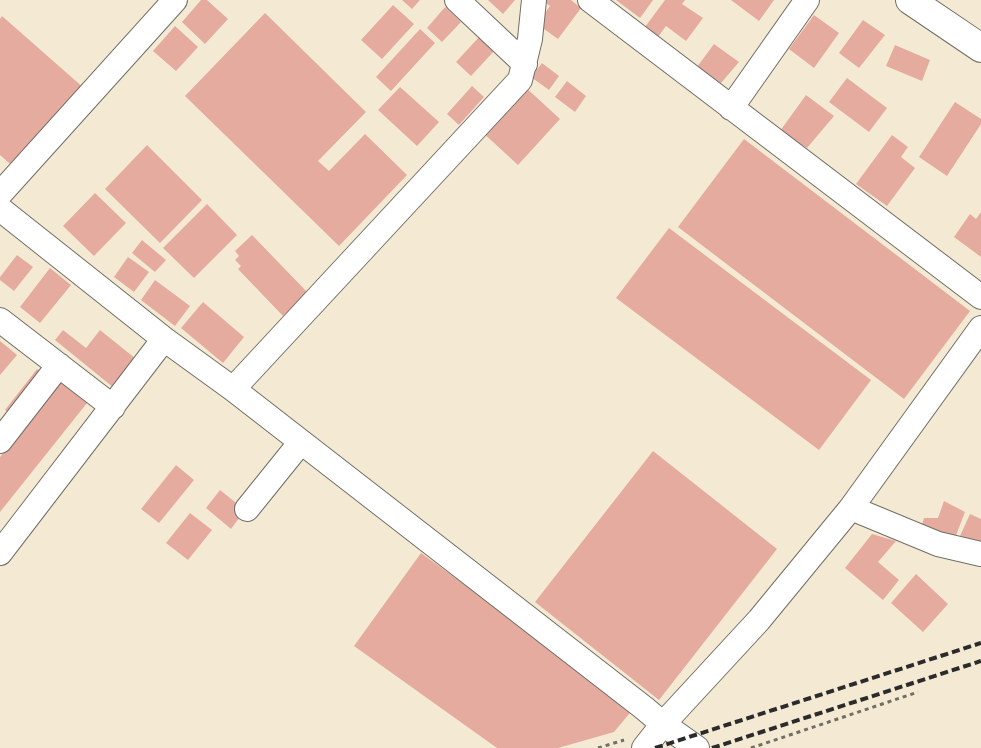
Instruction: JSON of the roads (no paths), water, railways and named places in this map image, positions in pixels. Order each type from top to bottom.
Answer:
[{"type":"main road","points":[[910,0],[981,48]]},
{"type":"street","points":[[0,194],[175,0]]},
{"type":"street","points":[[457,0],[525,64]]},
{"type":"street","points":[[233,389],[520,80],[530,39],[534,0]]},
{"type":"street","points":[[590,0],[981,297]]},
{"type":"street","points":[[731,108],[807,0]]},
{"type":"street","points":[[0,209],[164,340],[233,389],[663,724],[697,748]]},
{"type":"street","points":[[0,320],[113,407]]},
{"type":"street","points":[[644,748],[663,724],[759,620],[851,508],[981,328]]},
{"type":"street","points":[[0,553],[164,340]]},
{"type":"street","points":[[0,441],[59,365]]},
{"type":"street","points":[[247,508],[301,442]]},
{"type":"street","points":[[851,508],[938,544],[981,554]]},
{"type":"railway","points":[[655,748],[981,643]]},
{"type":"railway","points":[[712,748],[981,661]]}]
